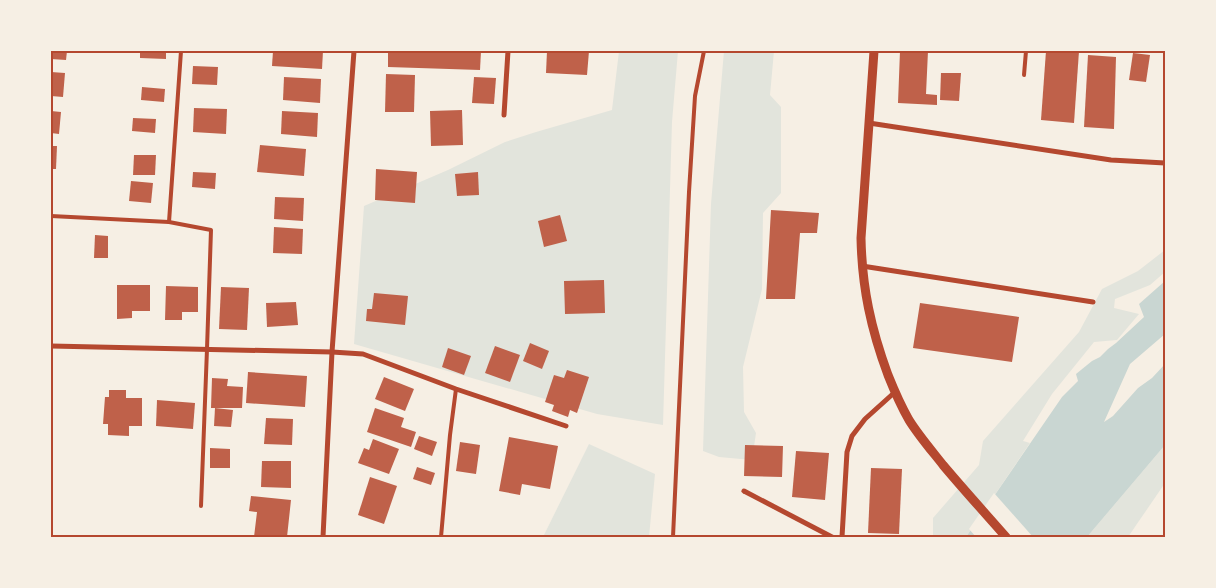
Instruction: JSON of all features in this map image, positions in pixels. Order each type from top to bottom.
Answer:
[{"type":"street","points":[[323,537],[332,352],[354,51]]},
{"type":"street","points":[[504,114],[508,51]]},
{"type":"street","points":[[874,51],[861,238],[862,266],[870,319],[895,392],[909,420],[959,484],[1006,537]]},
{"type":"street","points":[[869,123],[1111,160],[1165,162]]},
{"type":"street","points":[[862,266],[1093,302]]},
{"type":"street","points":[[51,346],[363,354],[456,389],[566,426]]},
{"type":"street","points":[[842,537],[848,452],[852,436],[865,419],[895,392]]},
{"type":"street","points":[[744,491],[832,537]]},
{"type":"lane","points":[[169,222],[181,51]]},
{"type":"lane","points":[[674,537],[688,202],[695,96],[704,51]]},
{"type":"lane","points":[[1024,75],[1026,51]]},
{"type":"lane","points":[[51,216],[169,222],[211,230],[201,506]]},
{"type":"lane","points":[[441,537],[456,389]]},
{"type":"shaded area","points":[[619,51],[678,51],[672,122],[663,425],[597,414],[354,344],[364,206],[448,170],[505,142],[612,110]]},
{"type":"shaded area","points":[[724,51],[774,51],[770,95],[781,107],[781,193],[763,213],[762,289],[743,367],[744,412],[756,433],[752,460],[719,457],[703,451],[711,204]]},
{"type":"shaded area","points":[[1165,250],[1165,272],[1150,285],[1115,299],[1114,308],[1139,314],[1117,340],[1094,342],[1052,394],[1023,441],[1030,443],[966,537],[933,537],[933,518],[979,465],[983,441],[1079,332],[1102,289],[1138,271]]},
{"type":"shaded area","points":[[1165,281],[1165,334],[1130,364],[1104,422],[1113,416],[1138,388],[1152,378],[1165,364],[1165,445],[1087,537],[966,537],[1062,397],[1078,381],[1076,374],[1100,357],[1144,317],[1139,304]]},
{"type":"shaded area","points":[[589,444],[655,474],[649,537],[543,537]]},
{"type":"shaded area","points":[[1165,445],[1165,483],[1128,537],[1087,537]]},
{"type":"pier","points":[[994,493],[1033,537],[976,537],[969,529]]},
{"type":"building","points":[[51,51],[67,51],[66,60],[51,59]]},
{"type":"building","points":[[140,51],[166,51],[166,59],[140,58]]},
{"type":"building","points":[[273,51],[323,51],[322,69],[272,66]]},
{"type":"building","points":[[388,51],[481,51],[480,70],[388,67]]},
{"type":"building","points":[[547,51],[589,51],[587,75],[546,73]]},
{"type":"building","points":[[900,51],[928,51],[926,94],[937,95],[937,105],[898,103]]},
{"type":"building","points":[[1046,51],[1079,51],[1074,123],[1041,120]]},
{"type":"building","points":[[1133,53],[1150,55],[1146,82],[1129,80]]},
{"type":"building","points":[[1088,55],[1116,57],[1114,129],[1084,127]]},
{"type":"building","points":[[193,66],[218,67],[217,85],[192,84]]},
{"type":"building","points":[[51,72],[65,73],[63,97],[51,96]]},
{"type":"building","points":[[941,73],[961,73],[959,101],[940,100]]},
{"type":"building","points":[[386,74],[415,75],[414,112],[385,112]]},
{"type":"building","points":[[284,77],[321,79],[320,103],[283,100]]},
{"type":"building","points":[[474,77],[496,78],[494,104],[472,103]]},
{"type":"building","points":[[142,87],[165,89],[164,102],[141,100]]},
{"type":"building","points":[[194,108],[227,109],[226,134],[193,132]]},
{"type":"building","points":[[462,110],[463,145],[431,146],[430,111]]},
{"type":"building","points":[[51,111],[61,112],[59,134],[51,133]]},
{"type":"building","points":[[282,111],[318,113],[317,137],[281,134]]},
{"type":"building","points":[[133,118],[156,119],[155,133],[132,131]]},
{"type":"building","points":[[260,145],[306,149],[304,176],[257,172]]},
{"type":"building","points":[[51,146],[57,146],[56,169],[51,169]]},
{"type":"building","points":[[134,155],[156,155],[155,175],[133,175]]},
{"type":"building","points":[[376,169],[417,172],[415,203],[375,200]]},
{"type":"building","points":[[193,172],[216,173],[215,189],[192,187]]},
{"type":"building","points":[[478,172],[479,195],[457,196],[455,174]]},
{"type":"building","points":[[131,181],[153,183],[151,203],[129,201]]},
{"type":"building","points":[[275,197],[304,198],[303,221],[274,219]]},
{"type":"building","points":[[771,210],[819,213],[817,233],[800,233],[795,299],[766,299]]},
{"type":"building","points":[[560,215],[567,241],[544,247],[538,221]]},
{"type":"building","points":[[274,227],[303,229],[302,254],[273,253]]},
{"type":"building","points":[[95,235],[108,236],[108,258],[94,258]]},
{"type":"building","points":[[604,280],[605,313],[565,314],[564,281]]},
{"type":"building","points":[[117,285],[150,285],[150,311],[132,311],[132,318],[117,319]]},
{"type":"building","points":[[166,286],[198,287],[198,312],[182,312],[182,320],[165,320]]},
{"type":"building","points":[[221,287],[249,288],[247,330],[219,329]]},
{"type":"building","points":[[374,293],[408,296],[405,325],[366,321],[367,309],[372,309]]},
{"type":"building","points":[[296,302],[298,325],[267,327],[266,303]]},
{"type":"building","points":[[920,303],[1019,317],[1012,362],[913,348]]},
{"type":"building","points":[[530,343],[549,351],[542,369],[523,361]]},
{"type":"building","points":[[495,346],[520,355],[510,382],[485,373]]},
{"type":"building","points":[[448,348],[471,356],[464,375],[442,367]]},
{"type":"building","points":[[567,370],[589,377],[577,413],[570,410],[568,417],[552,411],[554,405],[545,402],[554,375],[564,378]]},
{"type":"building","points":[[248,372],[307,376],[305,407],[246,403]]},
{"type":"building","points":[[384,377],[414,389],[405,411],[375,399]]},
{"type":"building","points":[[212,378],[228,379],[227,386],[243,387],[242,408],[211,408]]},
{"type":"building","points":[[109,390],[126,390],[126,398],[142,398],[142,426],[129,426],[129,436],[108,435],[108,424],[103,424],[105,397],[109,397]]},
{"type":"building","points":[[157,400],[195,403],[193,429],[156,426]]},
{"type":"building","points":[[215,408],[233,410],[231,427],[214,426]]},
{"type":"building","points":[[375,408],[404,418],[401,427],[416,432],[411,447],[367,432]]},
{"type":"building","points":[[266,418],[293,419],[292,445],[264,444]]},
{"type":"building","points":[[419,436],[437,442],[432,456],[414,449]]},
{"type":"building","points":[[509,437],[558,446],[550,489],[522,484],[520,495],[499,491]]},
{"type":"building","points":[[373,439],[399,449],[389,474],[358,463],[364,448],[369,450]]},
{"type":"building","points":[[460,442],[480,445],[476,474],[456,471]]},
{"type":"building","points":[[745,445],[783,446],[782,477],[744,476]]},
{"type":"building","points":[[210,448],[230,449],[230,468],[210,468]]},
{"type":"building","points":[[796,451],[829,453],[825,500],[792,497]]},
{"type":"building","points":[[262,461],[291,461],[291,488],[261,487]]},
{"type":"building","points":[[417,467],[435,473],[431,485],[413,479]]},
{"type":"building","points":[[871,468],[902,469],[899,534],[868,533]]},
{"type":"building","points":[[370,477],[397,486],[384,524],[358,515]]},
{"type":"building","points":[[251,496],[291,500],[287,537],[254,537],[257,512],[249,511]]}]
